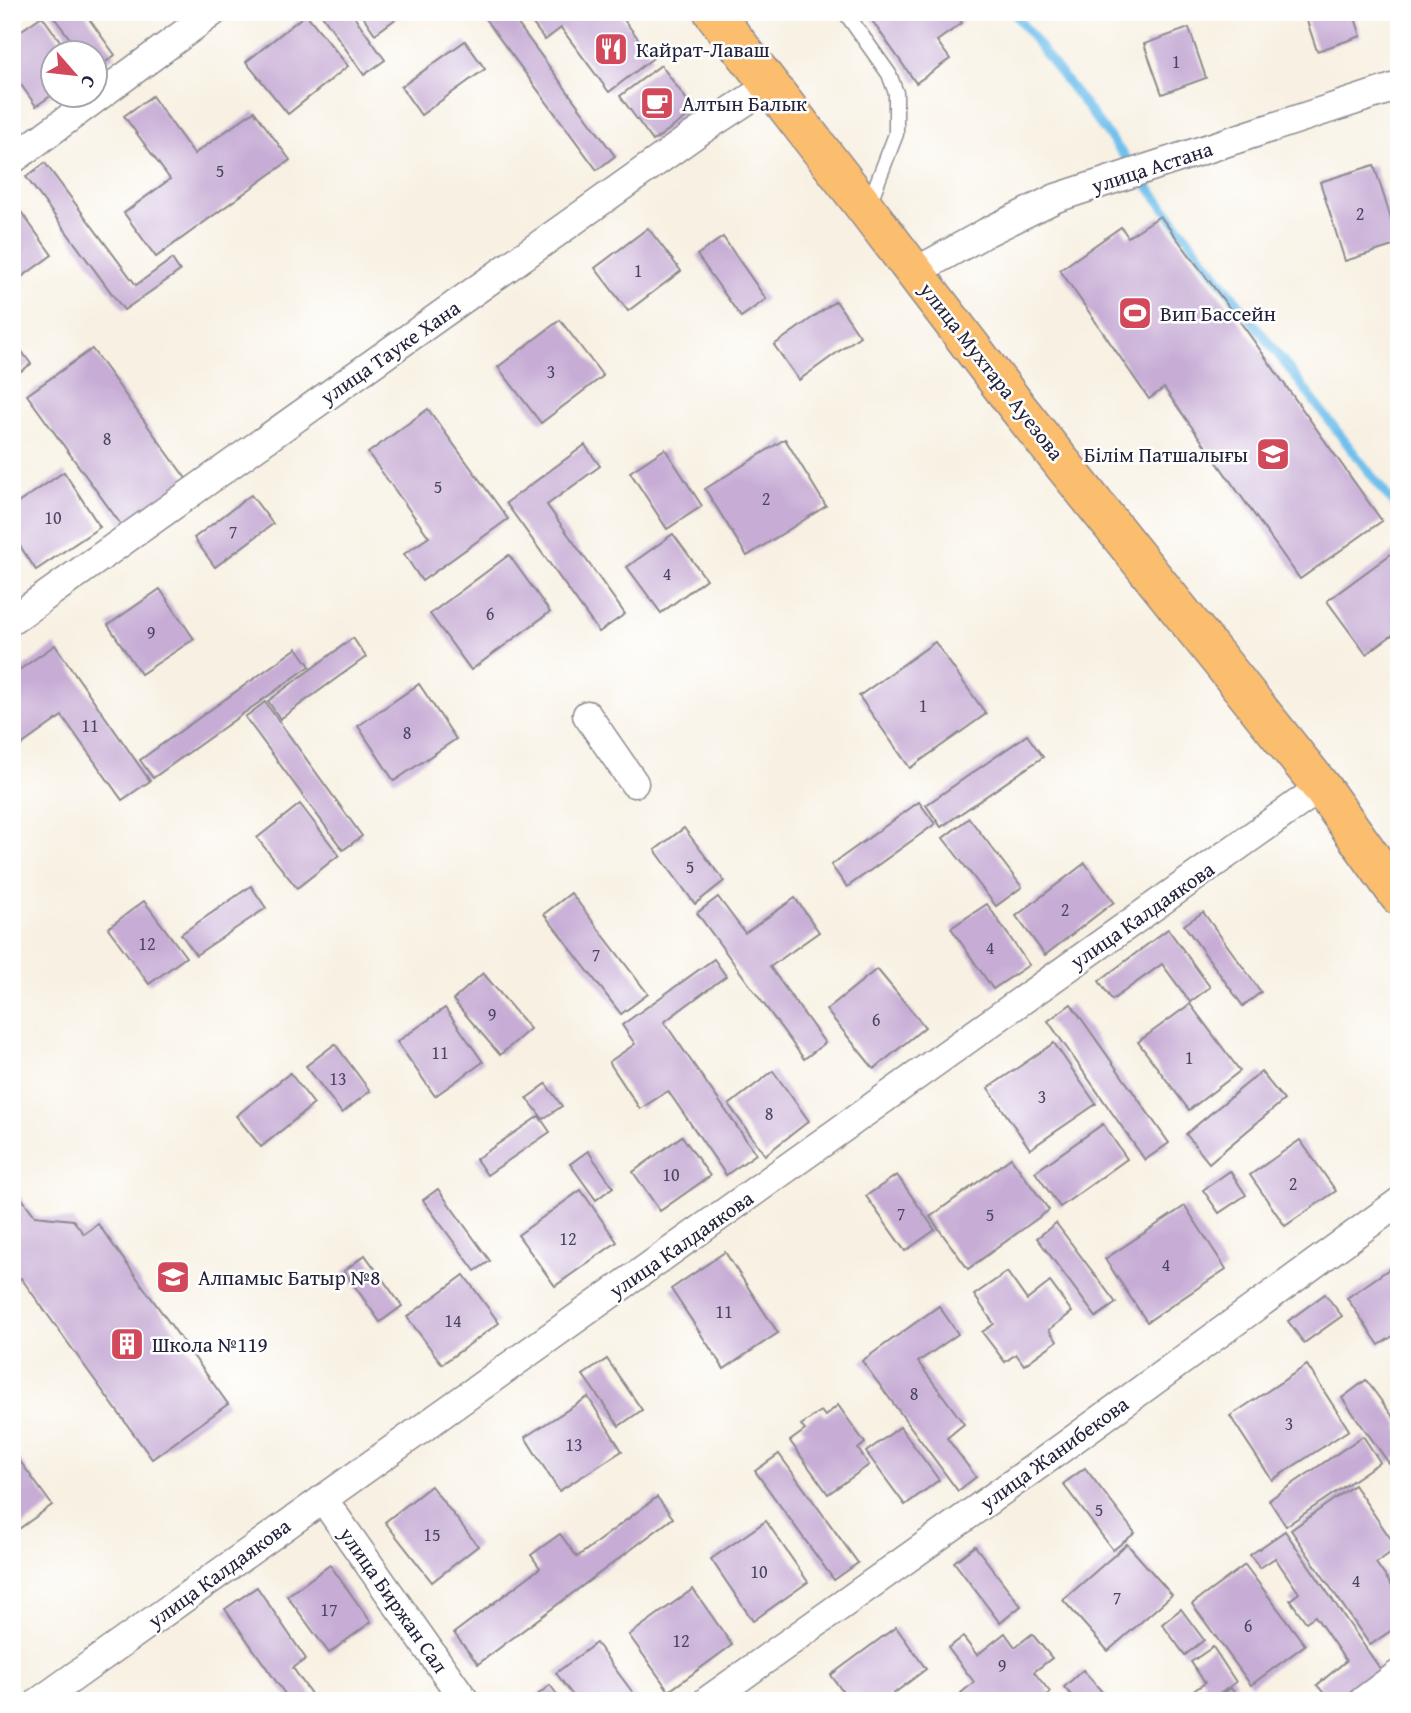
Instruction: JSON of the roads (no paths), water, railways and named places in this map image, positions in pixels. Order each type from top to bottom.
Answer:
[{"type":"main road","name":"улица Мухтара Ауезова","points":[[713,12],[1036,430],[1321,787],[1399,896]]},
{"type":"street","points":[[12,160],[213,12]]},
{"type":"street","name":"улица Тауке Хана","points":[[12,620],[694,135],[769,86]]},
{"type":"street","name":"улица Астана","points":[[915,272],[986,232],[1056,198],[1399,86]]},
{"type":"street","points":[[587,715],[634,783]]},
{"type":"street","name":"улица Калдаякова","points":[[40,1701],[1321,787]]},
{"type":"street","name":"улица Жанибекова","points":[[707,1701],[1044,1461],[1399,1202]]},
{"type":"street","name":"улица Биржан Сал","points":[[323,1499],[466,1701]]},
{"type":"street","points":[[1363,1701],[1399,1674]]},
{"type":"lane","points":[[845,12],[889,74],[895,93],[896,134],[867,209]]},
{"type":"waterway","points":[[1013,12],[1399,511]]},
{"type":"place","name":"Кайрат-Лаваш","points":[[611,49]]},
{"type":"place","name":"Алтын Балык","points":[[657,103]]},
{"type":"place","name":"Вип Бассейн","points":[[1135,313]]},
{"type":"place","name":"Білім Патшалығы","points":[[1273,454]]},
{"type":"place","name":"Алпамыс Батыр №8","points":[[173,1277]]},
{"type":"place","name":"Школа №119","points":[[127,1344]]}]
